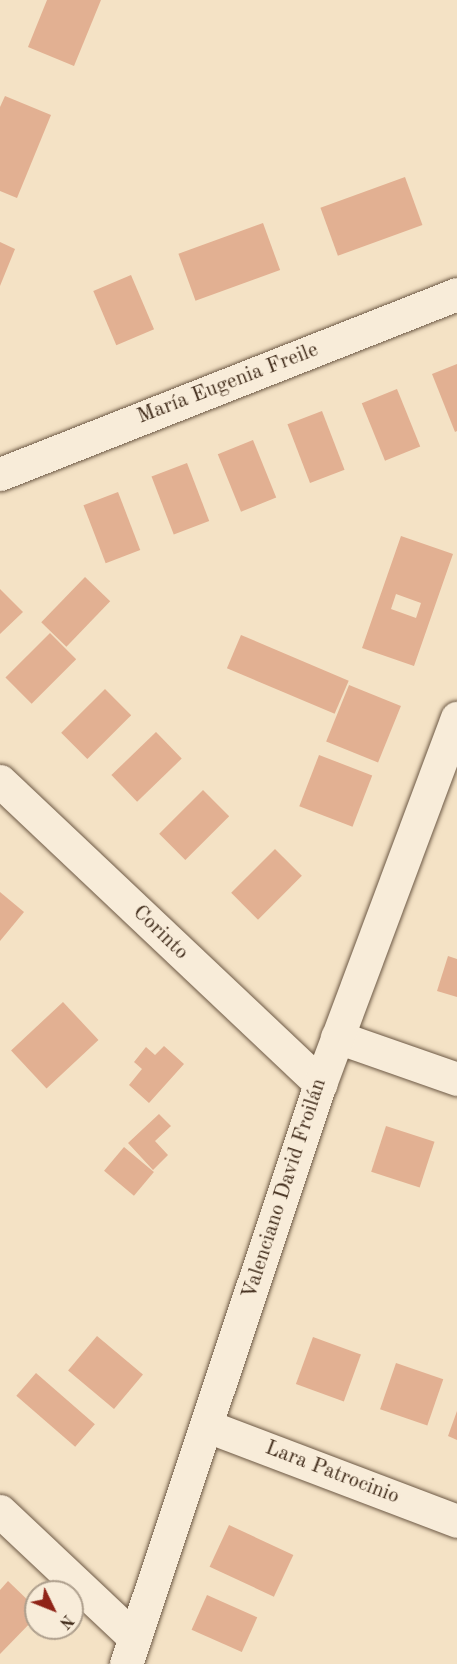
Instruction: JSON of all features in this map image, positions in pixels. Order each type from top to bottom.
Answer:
[{"type":"street","name":"María Eugenia Freile","points":[[0,474],[457,294]]},
{"type":"street","name":"Valenciano David Froilán","points":[[130,1651],[320,1084],[457,718]]},
{"type":"street","name":"Corinto","points":[[0,781],[320,1084]]},
{"type":"street","points":[[337,1037],[457,1079]]},
{"type":"street","name":"Lara Patrocinio","points":[[207,1426],[457,1521]]},
{"type":"street","points":[[0,1511],[130,1651]]},
{"type":"building","points":[[47,0],[101,0],[74,66],[28,47]]},
{"type":"building","points":[[5,96],[51,115],[17,198],[0,191],[0,107]]},
{"type":"building","points":[[405,177],[422,225],[338,256],[320,208]]},
{"type":"building","points":[[263,223],[280,270],[196,301],[178,254]]},
{"type":"building","points":[[0,242],[15,249],[0,286]]},
{"type":"building","points":[[131,275],[154,329],[116,345],[93,291]]},
{"type":"building","points":[[457,364],[457,431],[455,432],[432,374]]},
{"type":"building","points":[[397,389],[420,446],[385,461],[362,403]]},
{"type":"building","points":[[322,411],[345,470],[310,483],[287,424]]},
{"type":"building","points":[[253,440],[276,497],[241,512],[218,454]]},
{"type":"building","points":[[187,463],[209,521],[174,534],[152,477]]},
{"type":"building","points":[[118,492],[140,550],[106,563],[83,505]]},
{"type":"building","points":[[401,536],[453,554],[414,666],[362,648]],"holes":[[[396,594],[421,603],[416,618],[391,609]]]},
{"type":"building","points":[[85,577],[110,601],[66,647],[41,622]]},
{"type":"building","points":[[0,589],[23,612],[0,634]]},
{"type":"building","points":[[50,633],[76,659],[32,704],[5,678]]},
{"type":"building","points":[[241,635],[349,681],[335,714],[227,668]]},
{"type":"building","points":[[349,685],[401,706],[378,763],[326,742]]},
{"type":"building","points":[[105,689],[131,715],[87,759],[61,733]]},
{"type":"building","points":[[156,732],[182,759],[137,802],[111,775]]},
{"type":"building","points":[[319,755],[372,775],[353,827],[299,806]]},
{"type":"building","points":[[203,790],[229,816],[185,860],[159,834]]},
{"type":"building","points":[[275,849],[302,876],[258,920],[231,893]]},
{"type":"building","points":[[0,892],[24,912],[0,941]]},
{"type":"building","points":[[448,956],[457,959],[457,997],[437,991]]},
{"type":"building","points":[[63,1002],[98,1040],[47,1088],[11,1050]]},
{"type":"building","points":[[164,1046],[184,1064],[149,1103],[129,1085],[142,1069],[134,1062],[146,1047],[155,1055]]},
{"type":"building","points":[[159,1114],[171,1126],[155,1141],[168,1155],[153,1170],[128,1143]]},
{"type":"building","points":[[386,1126],[435,1142],[420,1187],[371,1172]]},
{"type":"building","points":[[124,1147],[154,1172],[134,1196],[104,1171]]},
{"type":"building","points":[[97,1336],[143,1375],[114,1409],[68,1370]]},
{"type":"building","points":[[313,1337],[361,1354],[344,1401],[296,1384]]},
{"type":"building","points":[[396,1363],[443,1379],[427,1426],[380,1409]]},
{"type":"building","points":[[36,1373],[95,1424],[75,1447],[16,1396]]},
{"type":"building","points":[[457,1411],[457,1440],[448,1436]]},
{"type":"building","points":[[229,1525],[293,1555],[274,1597],[210,1567]]},
{"type":"building","points":[[8,1581],[24,1596],[24,1629],[0,1654],[0,1590]]},
{"type":"building","points":[[207,1595],[257,1617],[242,1652],[192,1630]]}]
